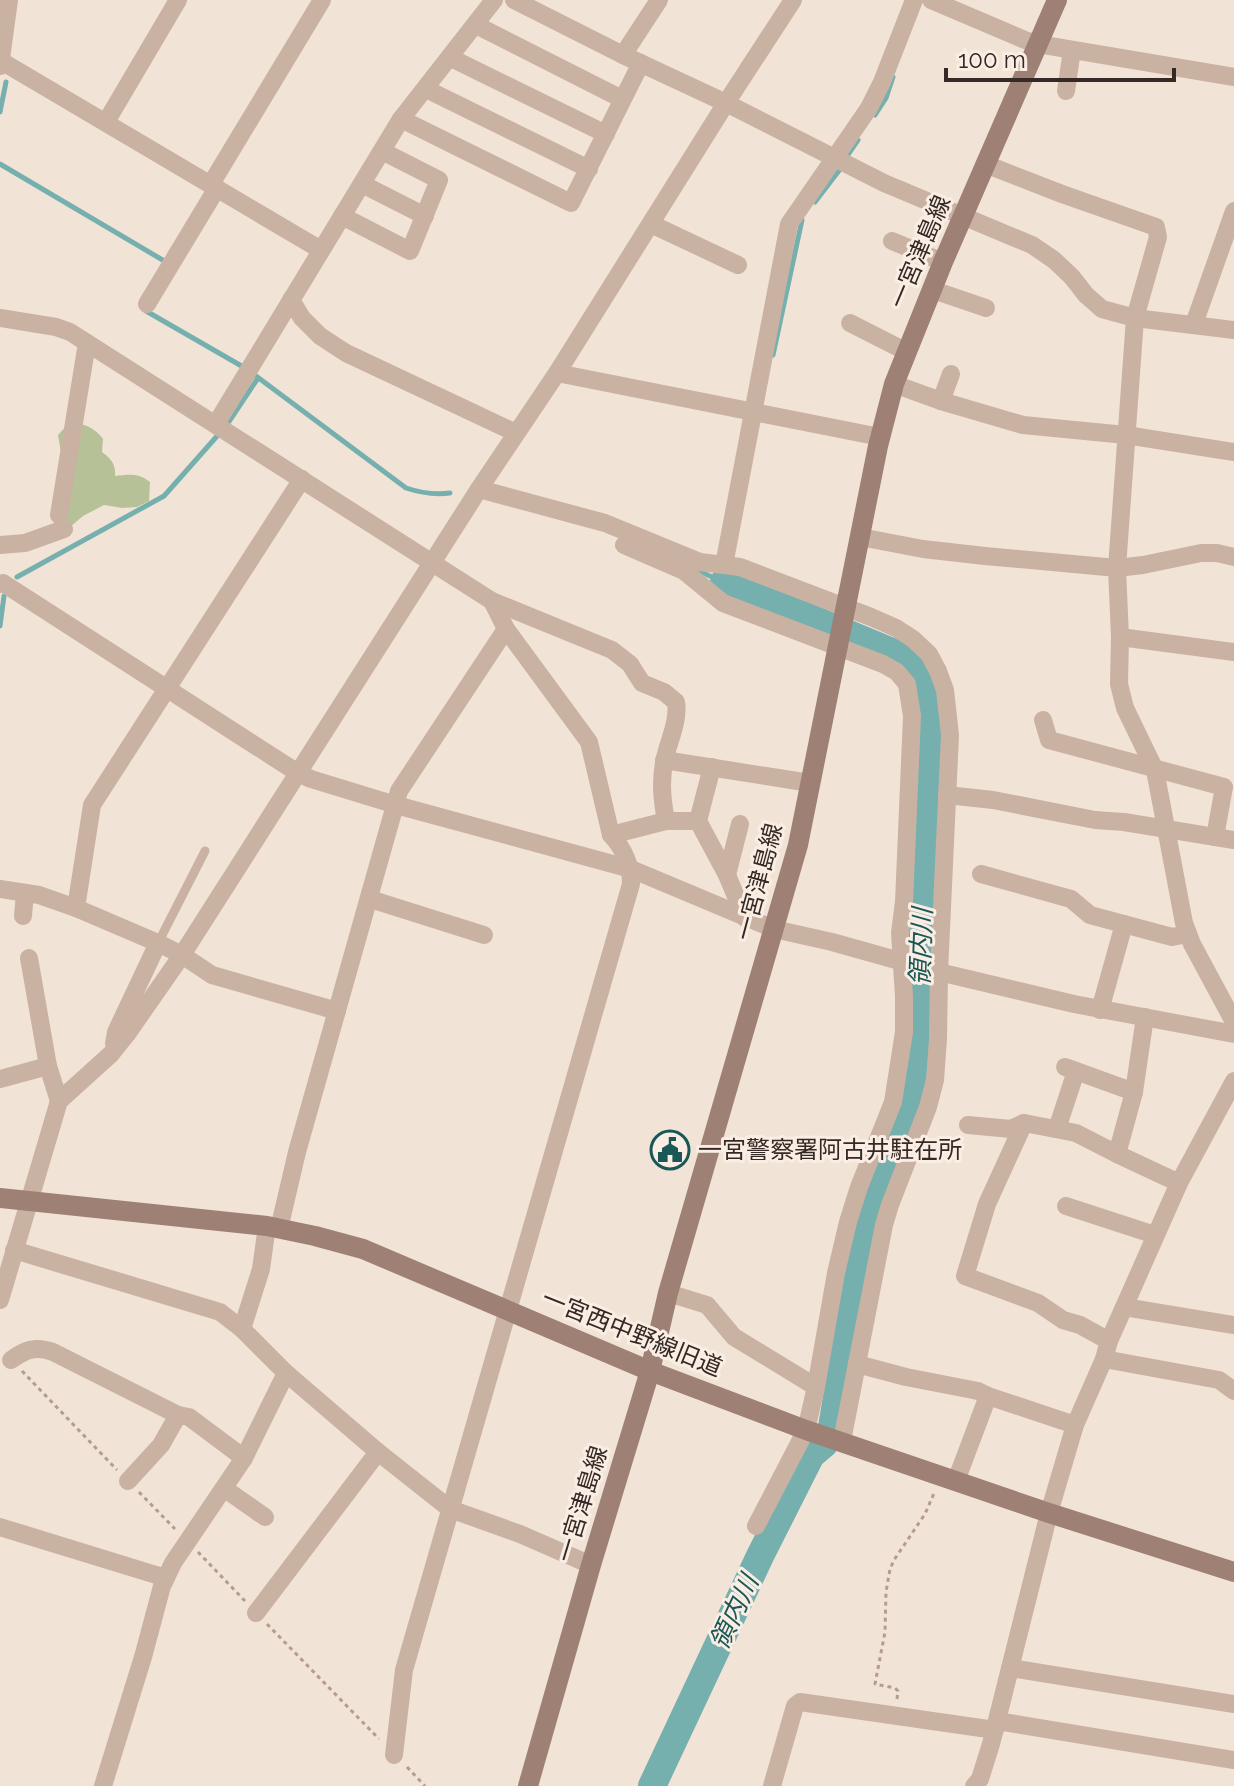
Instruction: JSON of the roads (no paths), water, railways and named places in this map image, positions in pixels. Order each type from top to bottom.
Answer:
[{"type":"main road","name":"一宮津島線","points":[[528,1786],[650,1371],[668,1293],[798,845],[880,437],[894,384],[943,262],[1057,0]]},
{"type":"main road","name":"一宮西中野線旧道","points":[[0,1198],[273,1227],[363,1249],[650,1371],[806,1430],[1234,1572]]},
{"type":"street","points":[[9,0],[0,64],[106,122],[321,250]]},
{"type":"street","points":[[106,122],[178,0]]},
{"type":"street","points":[[147,304],[322,0]]},
{"type":"street","points":[[216,424],[401,119],[494,0]]},
{"type":"street","points":[[514,0],[884,183],[1032,245],[1054,260],[1102,309],[1135,318],[1234,330]]},
{"type":"street","points":[[623,55],[659,0]]},
{"type":"street","points":[[0,1300],[59,1101],[111,1054],[182,955],[793,0]]},
{"type":"street","points":[[729,566],[789,224],[869,108],[914,0]]},
{"type":"street","points":[[931,0],[1038,44],[1234,77]]},
{"type":"street","points":[[476,25],[622,99]]},
{"type":"street","points":[[1066,91],[1072,50]]},
{"type":"street","points":[[451,58],[606,134]]},
{"type":"street","points":[[401,119],[571,203],[641,63]]},
{"type":"street","points":[[426,89],[589,169]]},
{"type":"street","points":[[342,216],[410,251],[439,180],[382,151]]},
{"type":"street","points":[[985,164],[1156,227],[1158,237],[1135,318],[1117,568],[1119,684],[1125,708],[1155,770],[1184,923],[1234,1022]]},
{"type":"street","points":[[362,184],[425,216]]},
{"type":"street","points":[[1194,324],[1234,211]]},
{"type":"street","points":[[651,224],[738,265]]},
{"type":"street","points":[[892,241],[943,262]]},
{"type":"street","points":[[933,290],[986,308]]},
{"type":"street","points":[[291,300],[302,318],[320,336],[346,353],[516,433]]},
{"type":"street","points":[[0,318],[70,332],[492,601],[612,650],[630,664],[642,683],[664,692],[676,702],[678,712],[660,785],[666,821]]},
{"type":"street","points":[[850,323],[907,352]]},
{"type":"street","points":[[0,545],[25,543],[61,522],[87,343]]},
{"type":"street","points":[[557,373],[880,437]]},
{"type":"street","points":[[941,401],[951,374]]},
{"type":"street","points":[[894,384],[1023,425],[1126,435],[1234,452]]},
{"type":"street","points":[[76,908],[92,805],[302,479]]},
{"type":"street","points":[[479,489],[605,523],[700,562],[729,566],[896,628],[929,654],[945,690],[950,735],[935,1080],[884,1225],[842,1441]]},
{"type":"street","points":[[860,537],[923,549],[1117,568],[1201,553],[1234,557]]},
{"type":"street","points":[[624,545],[684,571],[723,603],[897,672],[907,684],[912,716],[905,889],[900,933],[904,1032],[898,1078],[889,1112],[848,1222],[806,1430],[756,1526]]},
{"type":"street","points":[[0,584],[3,583],[298,773],[396,805],[631,869],[774,929],[1100,1010],[1234,1034]]},
{"type":"street","points":[[394,1755],[404,1670],[631,884],[631,869],[621,846],[611,835],[589,742],[541,680],[506,629],[492,601]]},
{"type":"street","points":[[242,1329],[297,1152],[399,791],[506,629]]},
{"type":"street","points":[[1120,637],[1234,652]]},
{"type":"street","points":[[1043,720],[1049,740],[1224,787],[1215,837]]},
{"type":"street","points":[[664,760],[810,783]]},
{"type":"street","points":[[712,767],[698,821],[727,875],[745,918]]},
{"type":"street","points":[[947,795],[1234,840]]},
{"type":"street","points":[[611,835],[666,821],[698,821]]},
{"type":"street","points":[[727,875],[740,824]]},
{"type":"street","points":[[981,874],[1071,899],[1090,915],[1172,937],[1188,934]]},
{"type":"street","points":[[0,889],[39,895],[76,908],[158,943],[212,975],[337,1011]]},
{"type":"street","points":[[23,916],[25,893]]},
{"type":"street","points":[[370,899],[484,935]]},
{"type":"street","points":[[1100,1010],[1124,924]]},
{"type":"street","points":[[111,1054],[116,1032],[158,943]]},
{"type":"street","points":[[29,958],[48,1066],[59,1101]]},
{"type":"street","points":[[1117,1154],[1134,1092],[1145,1017]]},
{"type":"street","points":[[0,1079],[48,1066]]},
{"type":"street","points":[[1057,1129],[1070,1069],[1134,1092]]},
{"type":"street","points":[[978,1784],[1075,1425],[1179,1183],[1234,1081]]},
{"type":"street","points":[[1024,1123],[987,1204],[965,1276],[1038,1303],[1063,1320],[1080,1325],[1107,1350],[1219,1380],[1234,1391]]},
{"type":"street","points":[[968,1125],[1011,1129],[1024,1123],[1076,1133],[1179,1183]]},
{"type":"street","points":[[281,1139],[297,1152]]},
{"type":"street","points":[[1066,1206],[1155,1235]]},
{"type":"street","points":[[14,1250],[220,1312],[378,1452],[450,1509],[520,1534],[591,1565]]},
{"type":"street","points":[[668,1293],[707,1305],[734,1337],[816,1387]]},
{"type":"street","points":[[1124,1307],[1234,1325]]},
{"type":"street","points":[[11,1360],[23,1351],[41,1348],[53,1352],[178,1415],[189,1417],[244,1458]]},
{"type":"street","points":[[857,1364],[978,1391],[1075,1425]]},
{"type":"street","points":[[103,1786],[166,1578],[187,1541],[244,1458],[286,1373]]},
{"type":"street","points":[[949,1478],[988,1396]]},
{"type":"street","points":[[128,1481],[161,1445],[178,1415]]},
{"type":"street","points":[[256,1613],[378,1452]]},
{"type":"street","points":[[225,1489],[265,1517]]},
{"type":"street","points":[[0,1527],[166,1578]]},
{"type":"street","points":[[1010,1668],[1234,1704]]},
{"type":"street","points":[[772,1786],[795,1706],[800,1702],[1234,1760]]},
{"type":"lane","points":[[158,943],[205,851]]},
{"type":"waterway","points":[[875,115],[886,98],[893,77]]},
{"type":"waterway","points":[[0,112],[6,82]]},
{"type":"waterway","points":[[847,156],[858,140]]},
{"type":"waterway","points":[[0,164],[165,264]]},
{"type":"waterway","points":[[815,202],[841,168]]},
{"type":"waterway","points":[[773,355],[802,220]]},
{"type":"waterway","points":[[146,311],[245,368]]},
{"type":"waterway","points":[[256,376],[406,488],[428,493],[450,493]]},
{"type":"waterway","points":[[226,426],[258,378]]},
{"type":"waterway","points":[[17,577],[164,496],[218,435]]},
{"type":"waterway","points":[[696,570],[724,582],[727,570]]},
{"type":"waterway","name":"領内川","points":[[724,582],[899,655],[922,685],[931,721],[916,1079],[867,1210],[836,1367],[838,1391],[832,1427]]},
{"type":"waterway","points":[[0,626],[4,596]]},
{"type":"waterway","name":"領内川","points":[[652,1786],[760,1556],[811,1455],[824,1444]]},
{"type":"place","name":"一宮警察署阿古井駐在所","points":[[670,1150]]}]
